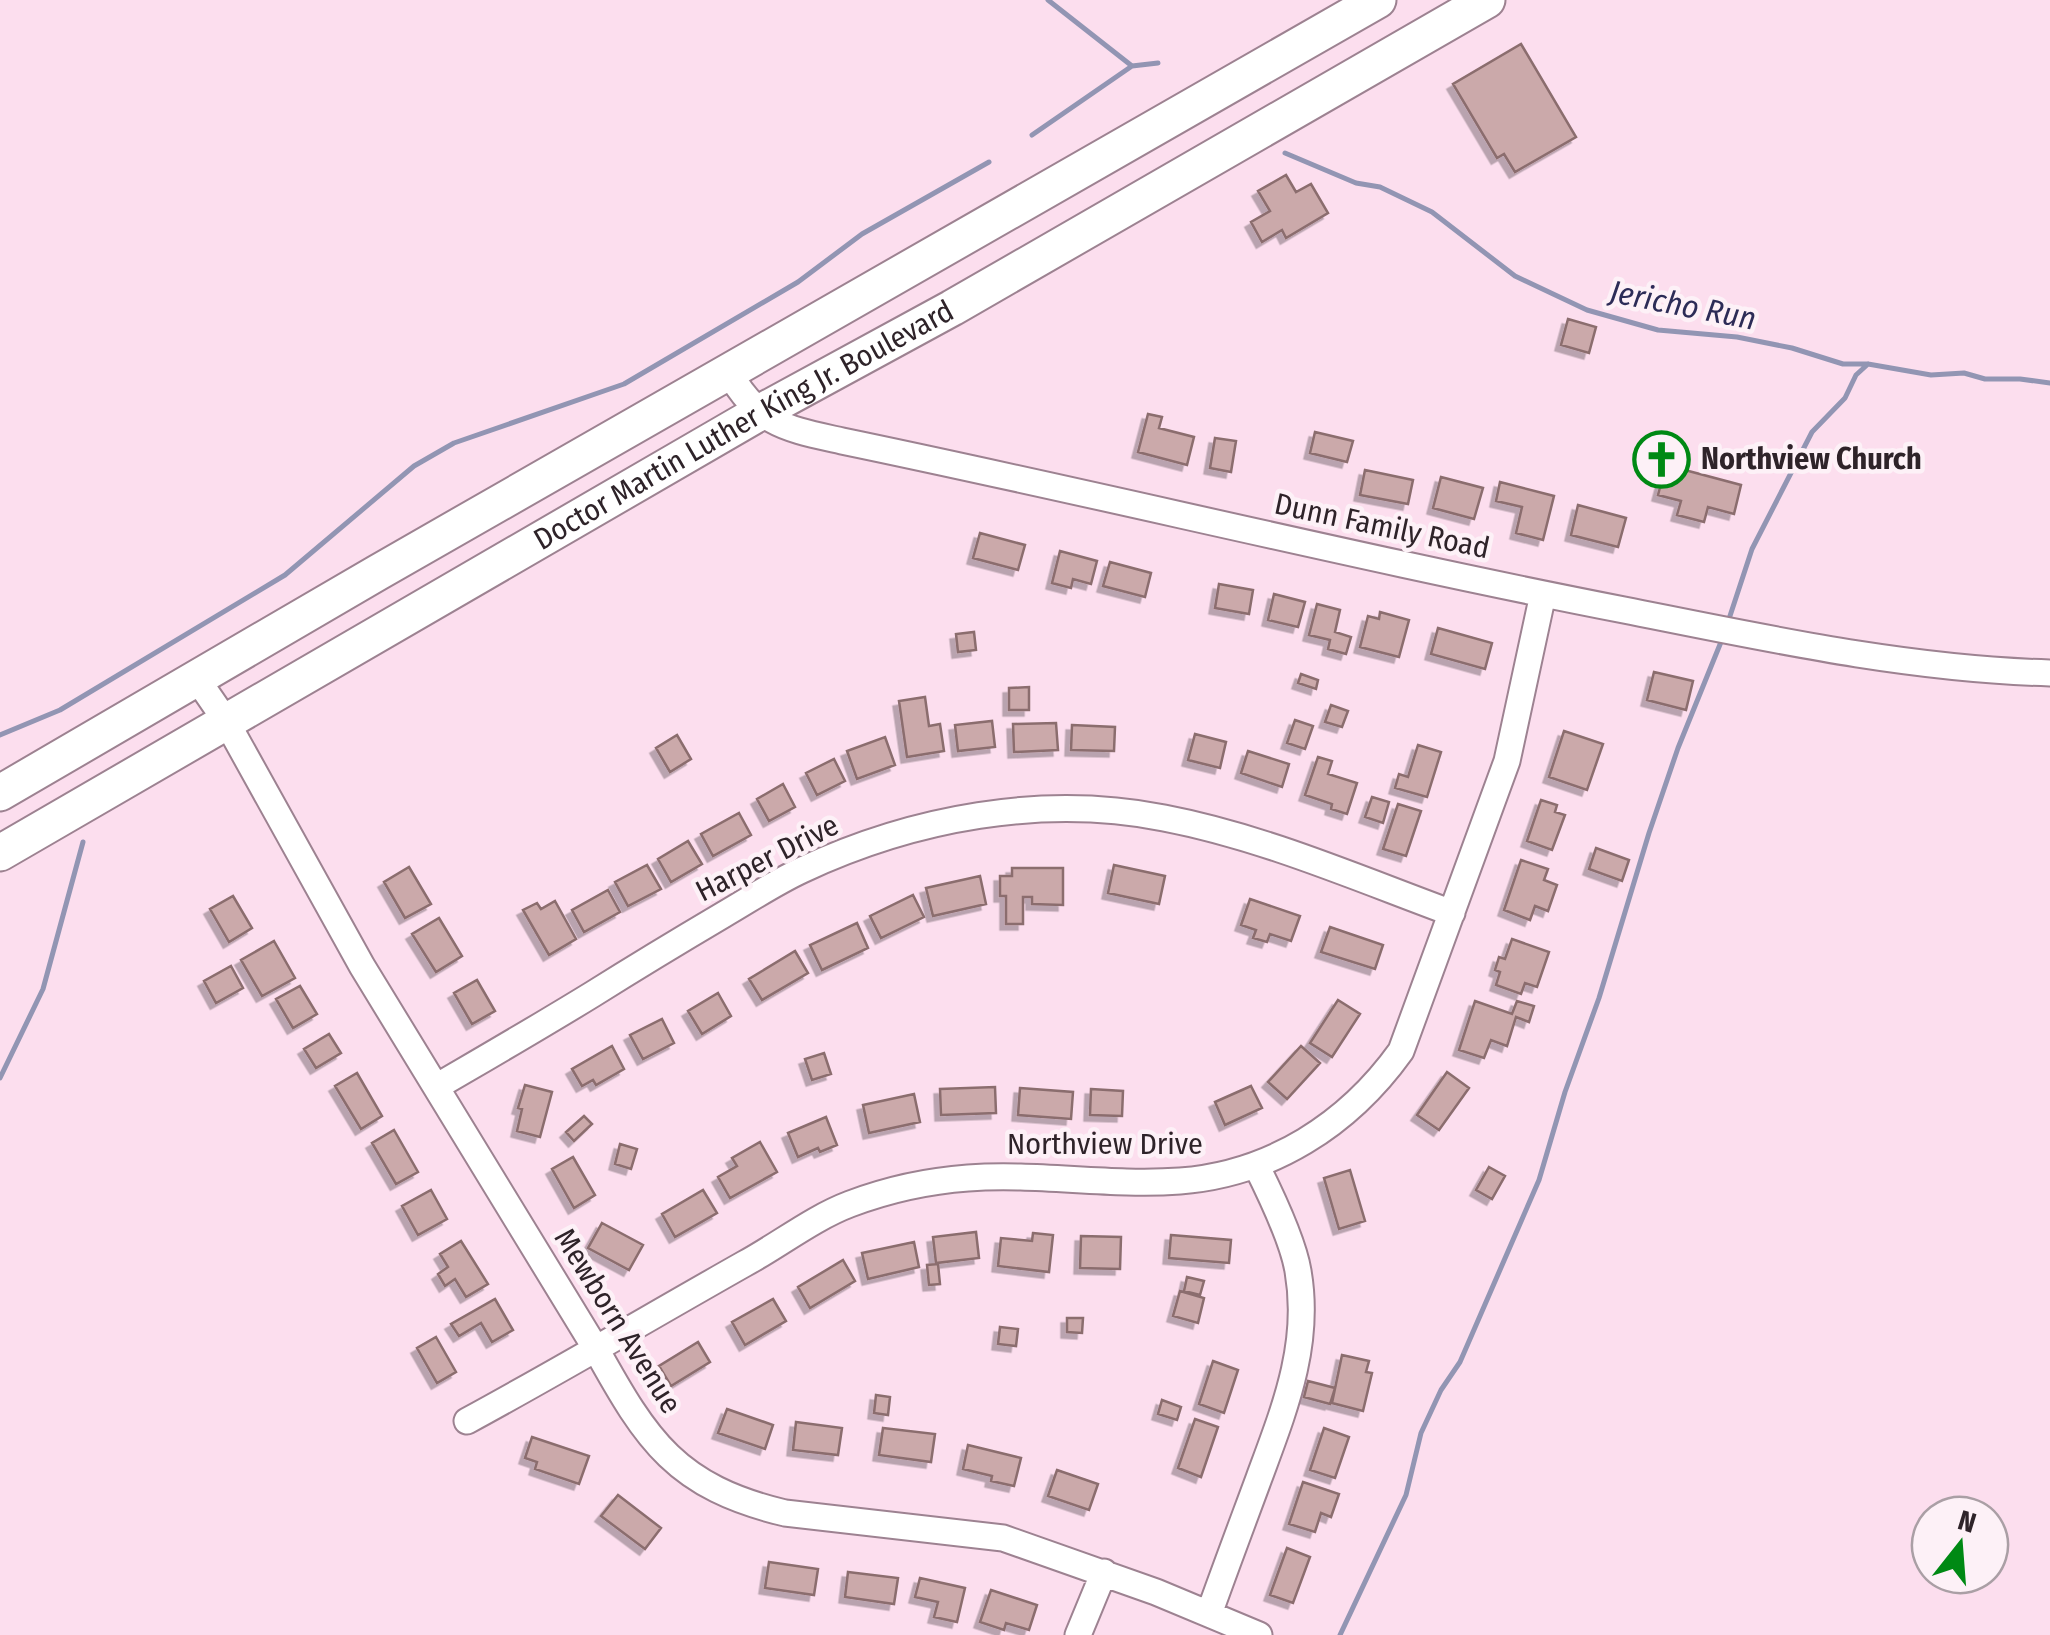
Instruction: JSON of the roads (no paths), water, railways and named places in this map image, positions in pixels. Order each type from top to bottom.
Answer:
[{"type":"highway","name":"Doctor Martin Luther King Jr. Boulevard","points":[[0,793],[1378,0]]},
{"type":"highway","name":"Doctor Martin Luther King Jr. Boulevard","points":[[0,853],[759,413],[952,308],[1487,0]]},
{"type":"street","name":"Dunn Family Road","points":[[728,372],[742,396],[759,413],[787,428],[842,441],[1543,594],[1812,647],[1931,664],[2050,674]]},
{"type":"street","name":"Northview Drive","points":[[467,1421],[845,1206],[884,1192],[968,1178],[1180,1181],[1228,1174],[1296,1147],[1337,1120],[1401,1052],[1508,762],[1543,594]]},
{"type":"street","name":"Mewborn Avenue","points":[[196,679],[226,721],[362,966],[596,1349],[628,1408],[653,1440],[683,1468],[729,1496],[785,1513],[987,1534],[1104,1572],[1259,1635]]},
{"type":"street","name":"Harper Drive","points":[[436,1087],[800,871],[907,830],[991,814],[1076,810],[1163,818],[1228,832],[1452,912]]},
{"type":"street","points":[[1208,1614],[1282,1414],[1301,1338],[1298,1267],[1256,1165]]},
{"type":"street","points":[[1078,1635],[1104,1572]]},
{"type":"waterway","name":"Jericho Run","points":[[1048,0],[1132,66],[1158,63]]},
{"type":"waterway","points":[[1032,135],[1132,66]]},
{"type":"waterway","name":"Jericho Run","points":[[1285,153],[1356,183],[1380,187],[1432,212],[1515,276],[1587,310],[1658,330],[1737,337],[1792,348],[1843,364],[2050,383]]},
{"type":"waterway","points":[[0,735],[60,710],[285,575],[414,466],[454,443],[624,384],[798,282],[862,234],[989,162]]},
{"type":"waterway","points":[[1728,622],[1752,549],[1812,432],[1845,398],[1856,375],[1868,364]]},
{"type":"waterway","points":[[1340,1635],[1406,1495],[1421,1433],[1441,1390],[1460,1362],[1539,1180],[1649,833],[1723,637]]},
{"type":"waterway","points":[[0,1078],[43,989],[83,842]]},
{"type":"place","name":"Northview Church","points":[[1662,459]]}]
